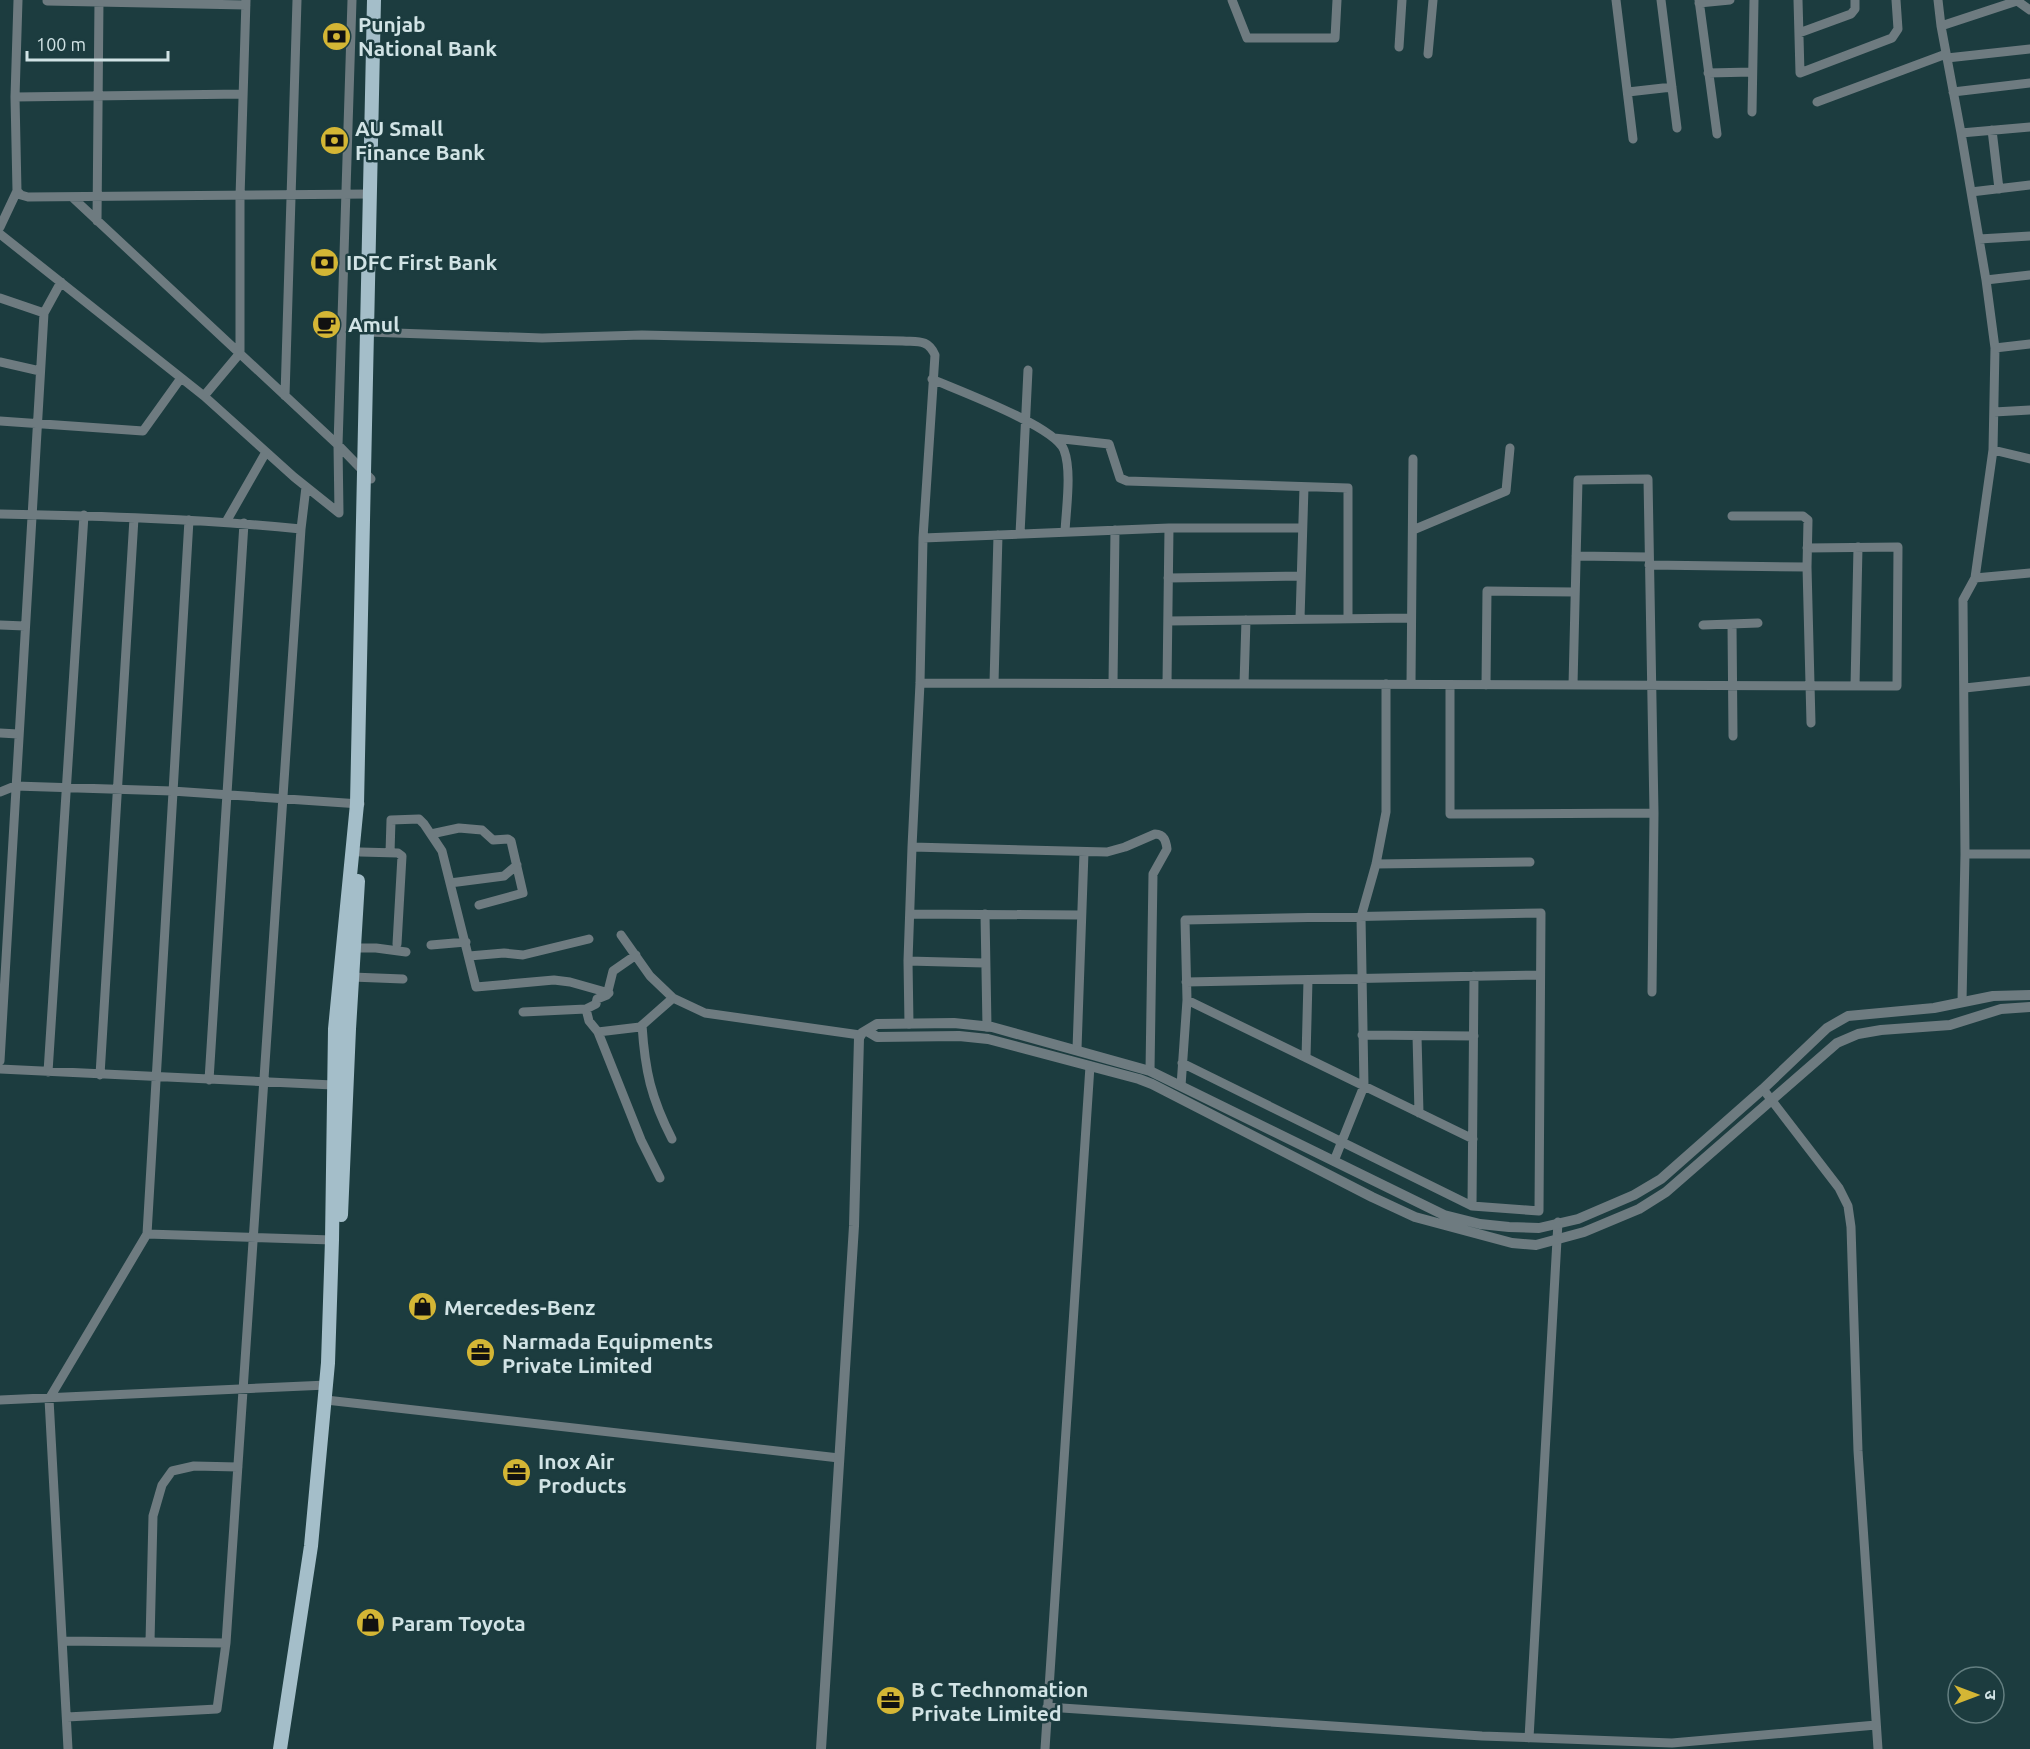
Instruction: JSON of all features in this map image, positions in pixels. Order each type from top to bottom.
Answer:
[{"type":"main road","points":[[286,1749],[317,1546],[330,1400],[360,852],[368,476],[374,0]]},
{"type":"main road","points":[[370,332],[380,0]]},
{"type":"main road","points":[[280,1749],[311,1546],[330,1400],[327,1385],[335,1029],[360,804]]},
{"type":"street","points":[[0,227],[17,191],[15,97],[18,0]]},
{"type":"street","points":[[285,396],[297,0]]},
{"type":"street","points":[[0,234],[204,396],[306,488],[339,513],[338,445],[352,0]]},
{"type":"street","points":[[1232,0],[1247,38],[1335,38],[1337,0]]},
{"type":"street","points":[[1399,47],[1402,0]]},
{"type":"street","points":[[1428,54],[1433,0]]},
{"type":"street","points":[[1616,0],[1633,140]]},
{"type":"street","points":[[1661,0],[1677,128]]},
{"type":"street","points":[[1717,134],[1699,1],[1730,0]]},
{"type":"street","points":[[1752,112],[1754,0]]},
{"type":"street","points":[[1798,0],[1800,72],[1892,38],[1898,29],[1896,0]]},
{"type":"street","points":[[1799,33],[1851,14],[1855,9],[1855,0]]},
{"type":"street","points":[[1938,0],[1986,280],[1995,348],[1993,450],[1975,578],[1964,600],[1965,854],[1962,1002]]},
{"type":"street","points":[[1941,26],[2017,0],[2030,10]]},
{"type":"street","points":[[47,1],[246,3],[240,197],[240,353],[204,396]]},
{"type":"street","points":[[97,220],[99,1]]},
{"type":"street","points":[[1816,102],[1946,56],[2030,49]]},
{"type":"street","points":[[1708,73],[1752,72]]},
{"type":"street","points":[[1953,92],[2030,82]]},
{"type":"street","points":[[1628,92],[1672,87]]},
{"type":"street","points":[[15,97],[243,94]]},
{"type":"street","points":[[1961,133],[2030,127]]},
{"type":"street","points":[[1992,130],[1999,189]]},
{"type":"street","points":[[1971,192],[2030,185]]},
{"type":"street","points":[[17,191],[28,197],[240,197],[370,194]]},
{"type":"street","points":[[72,197],[338,445],[368,476]]},
{"type":"street","points":[[1979,239],[2030,236]]},
{"type":"street","points":[[1986,280],[2030,275]]},
{"type":"street","points":[[0,1061],[4,906],[15,786],[44,313],[61,282]]},
{"type":"street","points":[[0,298],[44,313]]},
{"type":"street","points":[[370,332],[542,338],[642,334],[925,343],[931,346],[935,354],[923,538],[920,683],[908,961],[909,1024]]},
{"type":"street","points":[[1995,348],[2030,344]]},
{"type":"street","points":[[0,362],[40,371]]},
{"type":"street","points":[[1020,534],[1028,370]]},
{"type":"street","points":[[0,421],[143,431],[182,378]]},
{"type":"street","points":[[932,379],[1025,419],[1054,438],[1064,448],[1067,469],[1065,532]]},
{"type":"street","points":[[1994,412],[2030,410]]},
{"type":"street","points":[[1054,438],[1109,444],[1120,478],[1127,481],[1348,488],[1348,619]]},
{"type":"street","points":[[1413,530],[1467,509],[1506,490],[1510,448]]},
{"type":"street","points":[[1993,450],[2030,459]]},
{"type":"street","points":[[226,522],[266,452]]},
{"type":"street","points":[[1411,684],[1413,459]]},
{"type":"street","points":[[1573,685],[1578,480],[1648,479],[1654,813],[1652,992]]},
{"type":"street","points":[[1300,620],[1304,487]]},
{"type":"street","points":[[67,1717],[217,1709],[226,1642],[301,529],[306,488]]},
{"type":"street","points":[[0,514],[189,520],[301,529]]},
{"type":"street","points":[[48,1072],[84,515]]},
{"type":"street","points":[[1732,516],[1803,516],[1808,520],[1811,723]]},
{"type":"street","points":[[100,1075],[134,518]]},
{"type":"street","points":[[68,1749],[64,1641],[49,1399],[147,1234],[189,520]]},
{"type":"street","points":[[209,1080],[244,523]]},
{"type":"street","points":[[923,538],[1169,528],[1302,528]]},
{"type":"street","points":[[1167,684],[1169,528]]},
{"type":"street","points":[[1113,683],[1115,530]]},
{"type":"street","points":[[994,683],[998,535]]},
{"type":"street","points":[[1855,686],[1858,547]]},
{"type":"street","points":[[920,683],[1897,686],[1898,547],[1808,548]]},
{"type":"street","points":[[1576,556],[1807,567]]},
{"type":"street","points":[[1975,578],[2030,573]]},
{"type":"street","points":[[1168,578],[1301,576]]},
{"type":"street","points":[[1486,685],[1487,591],[1575,592]]},
{"type":"street","points":[[1168,621],[1411,618]]},
{"type":"street","points":[[1244,684],[1246,620]]},
{"type":"street","points":[[1703,625],[1758,623]]},
{"type":"street","points":[[1732,624],[1732,736]]},
{"type":"street","points":[[0,625],[25,626]]},
{"type":"street","points":[[1965,688],[2030,681]]},
{"type":"street","points":[[1334,1161],[1364,1086],[1361,917],[1376,864],[1386,812],[1386,684]]},
{"type":"street","points":[[1450,685],[1450,814],[1654,813]]},
{"type":"street","points":[[0,733],[18,734]]},
{"type":"street","points":[[0,792],[15,786],[172,791],[360,804]]},
{"type":"street","points":[[390,853],[391,819],[419,819],[442,851],[476,987],[554,980],[609,993]]},
{"type":"street","points":[[431,834],[454,829],[470,829],[484,831],[493,840],[510,839],[523,893],[479,905]]},
{"type":"street","points":[[912,847],[1107,852],[1160,834],[1167,843],[1167,849],[1153,874],[1150,1071]]},
{"type":"street","points":[[360,852],[398,853],[402,856],[397,944]]},
{"type":"street","points":[[1077,1049],[1084,852]]},
{"type":"street","points":[[1965,854],[2030,855]]},
{"type":"street","points":[[1376,864],[1530,862]]},
{"type":"street","points":[[450,882],[504,876],[517,865]]},
{"type":"street","points":[[1181,1086],[1182,1063],[1187,1000],[1185,920],[1541,913],[1539,1211],[1472,1206],[1182,1063]]},
{"type":"street","points":[[910,914],[1081,915]]},
{"type":"street","points":[[985,914],[984,963],[987,1027]]},
{"type":"street","points":[[621,935],[650,976],[673,998],[705,1013],[863,1033],[877,1037],[948,1036],[988,1039],[1090,1066],[1152,1084],[1415,1217],[1512,1243],[1536,1245],[1584,1232],[1639,1209],[1666,1192],[1837,1043],[1858,1034],[1881,1029],[1950,1025],[2001,1009],[2030,1007]]},
{"type":"street","points":[[469,956],[504,953],[523,955],[589,939]]},
{"type":"street","points":[[431,945],[466,942]]},
{"type":"street","points":[[354,948],[406,952]]},
{"type":"street","points":[[523,1012],[586,1009],[609,993],[613,971],[636,955]]},
{"type":"street","points":[[908,961],[984,963]]},
{"type":"street","points":[[1186,982],[1540,975]]},
{"type":"street","points":[[1472,1206],[1474,976]]},
{"type":"street","points":[[352,977],[403,979]]},
{"type":"street","points":[[1306,1058],[1308,980]]},
{"type":"street","points":[[863,1033],[877,1024],[954,1023],[987,1027],[1077,1049],[1150,1071],[1444,1215],[1480,1224],[1539,1228],[1578,1219],[1634,1196],[1661,1179],[1763,1089],[1827,1028],[1848,1016],[1934,1008],[1993,996],[2030,995]]},
{"type":"street","points":[[598,1032],[642,1025],[673,998]]},
{"type":"street","points":[[1187,1000],[1473,1139]]},
{"type":"street","points":[[586,1009],[590,1023],[598,1032],[641,1140],[660,1178]]},
{"type":"street","points":[[642,1025],[646,1068],[652,1093],[672,1139]]},
{"type":"street","points":[[821,1749],[854,1226],[863,1033]]},
{"type":"street","points":[[1362,1035],[1474,1036]]},
{"type":"street","points":[[1417,1036],[1419,1113]]},
{"type":"street","points":[[1045,1749],[1090,1066]]},
{"type":"street","points":[[0,1069],[333,1085]]},
{"type":"street","points":[[1763,1089],[1839,1188],[1848,1206],[1851,1227],[1858,1451],[1878,1749]]},
{"type":"street","points":[[1530,1738],[1558,1222]]},
{"type":"street","points":[[147,1234],[332,1240]]},
{"type":"street","points":[[0,1400],[327,1385]]},
{"type":"street","points":[[330,1400],[839,1458]]},
{"type":"street","points":[[150,1642],[153,1516],[162,1485],[172,1471],[194,1466],[238,1467]]},
{"type":"street","points":[[64,1641],[226,1642]]},
{"type":"street","points":[[1047,1707],[1530,1738],[1672,1743],[1876,1725]]},
{"type":"place","name":"Punjab National Bank","points":[[337,36]]},
{"type":"place","name":"AU Small Finance Bank","points":[[334,140]]},
{"type":"place","name":"IDFC First Bank","points":[[325,262]]},
{"type":"place","name":"Amul","points":[[327,324]]},
{"type":"place","name":"Mercedes-Benz","points":[[423,1307]]},
{"type":"place","name":"Narmada Equipments Private Limited","points":[[481,1353]]},
{"type":"place","name":"Inox Air Products","points":[[517,1473]]},
{"type":"place","name":"Param Toyota","points":[[370,1623]]},
{"type":"place","name":"B C Technomation Private Limited","points":[[890,1701]]}]
